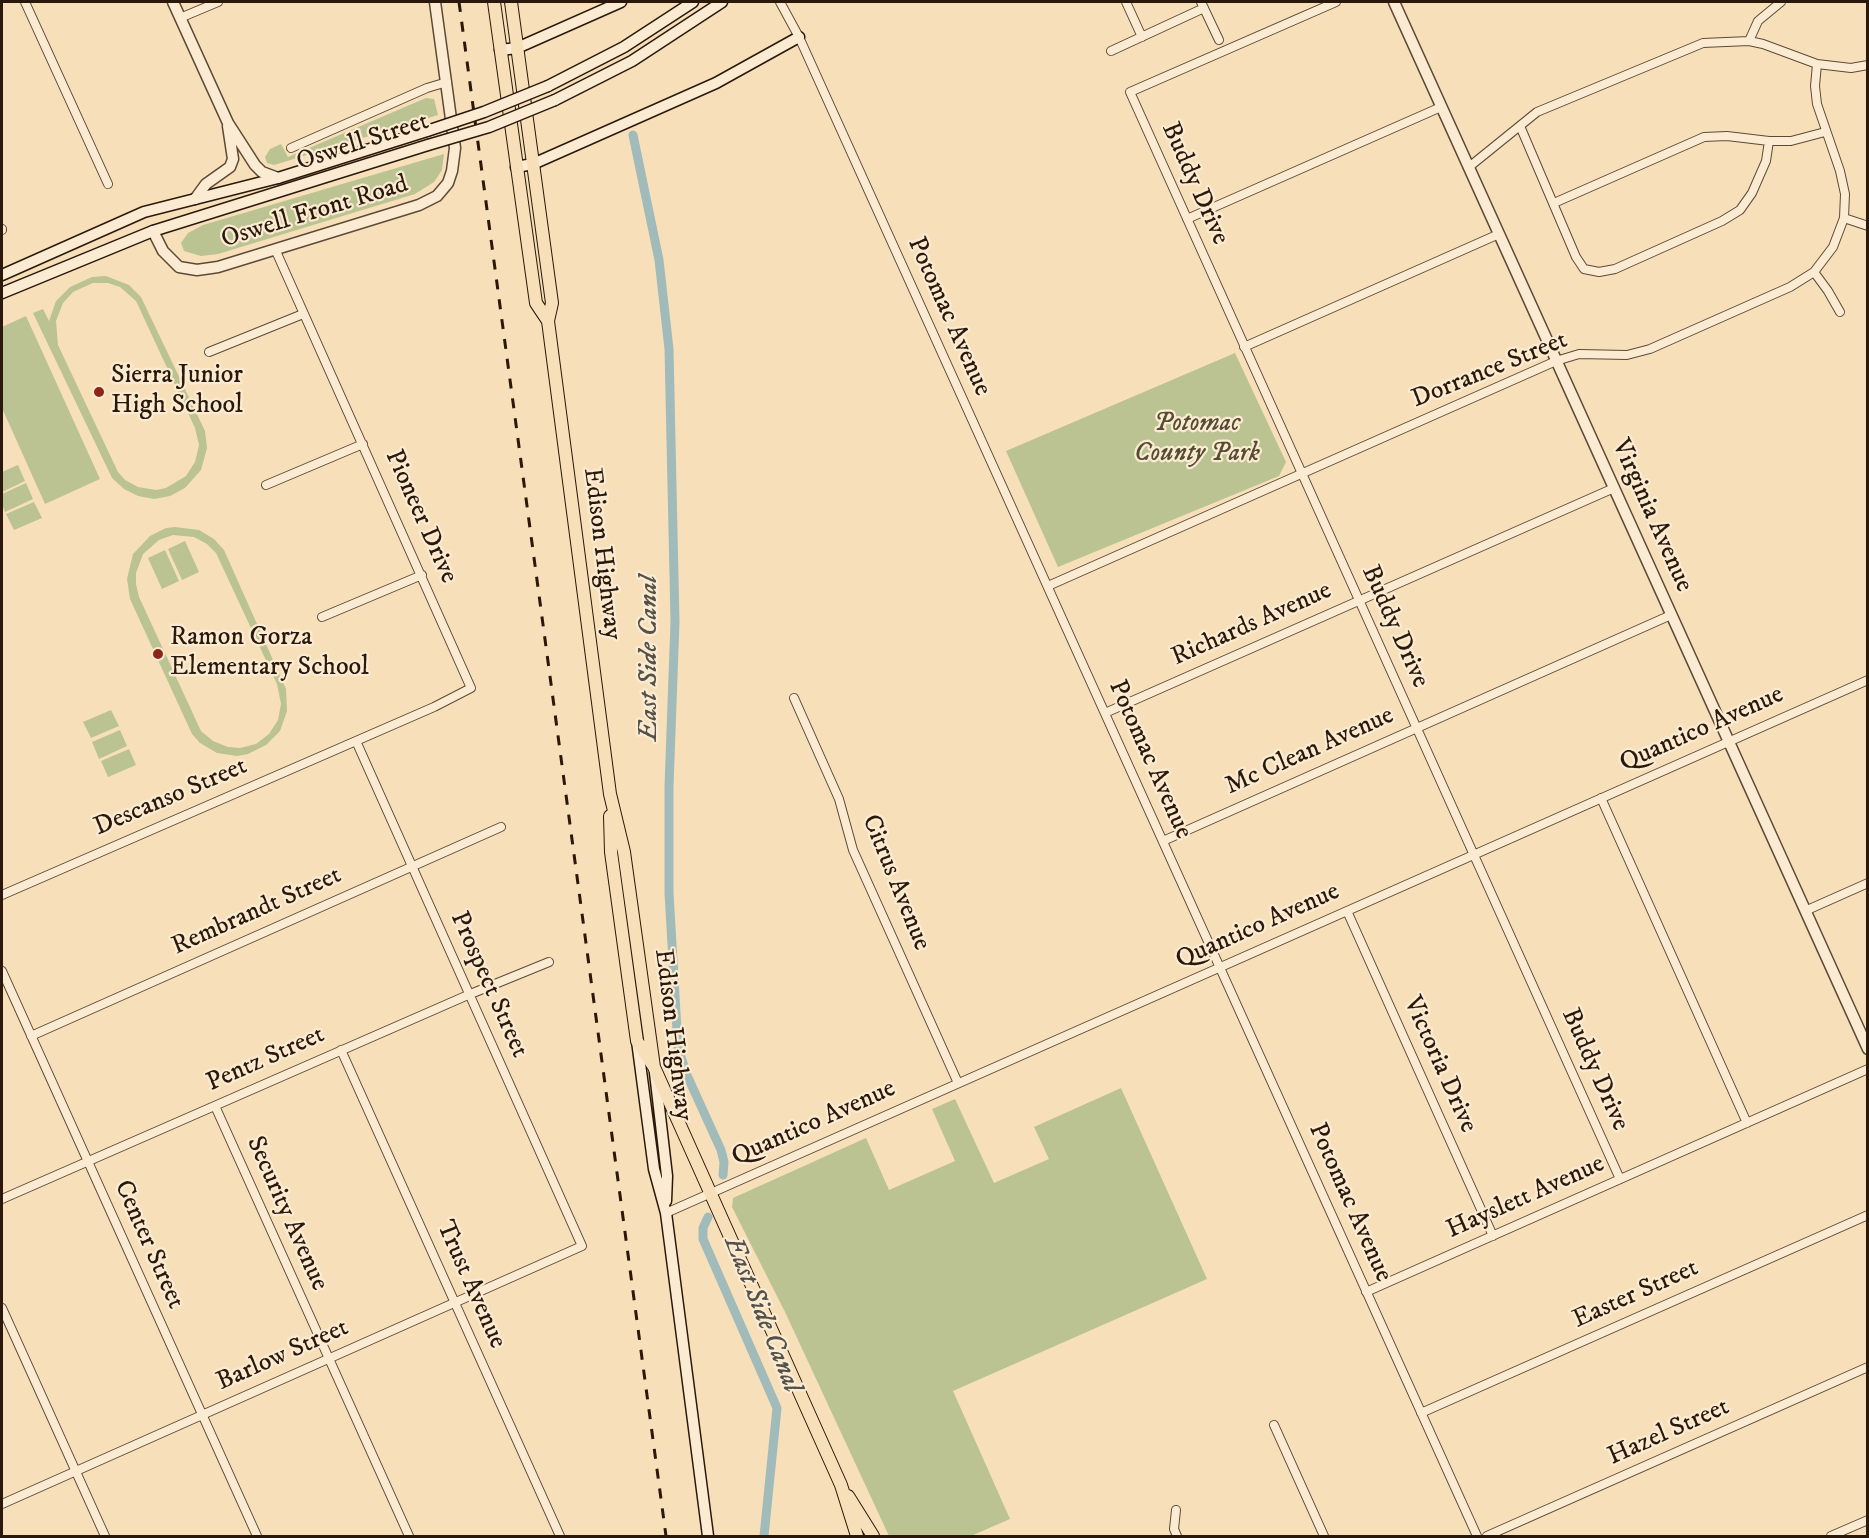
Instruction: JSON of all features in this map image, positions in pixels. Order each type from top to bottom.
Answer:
[{"type":"main road","points":[[173,2],[228,123],[255,165],[262,172],[278,178]]},
{"type":"main road","name":"Oswell Front Road","points":[[153,231],[163,251],[179,267],[197,270],[218,267],[426,203],[437,196],[448,183],[455,148],[435,2]]},
{"type":"main road","name":"Edison Highway","points":[[494,2],[536,303],[548,321]]},
{"type":"main road","name":"Edison Highway","points":[[511,2],[552,303],[548,321],[610,794],[624,852],[654,1067],[667,1176],[666,1213]]},
{"type":"main road","points":[[500,50],[517,48],[621,2]]},
{"type":"main road","name":"Oswell Street","points":[[2,275],[144,212],[278,178],[484,112],[548,86],[624,48],[693,2]]},
{"type":"main road","name":"Oswell Street","points":[[2,293],[153,231],[489,127],[555,100],[632,61],[722,2]]},
{"type":"main road","name":"Virginia Avenue","points":[[1394,2],[1868,1049]]},
{"type":"main road","points":[[516,166],[533,164],[716,83],[800,37]]},
{"type":"main road","points":[[195,199],[206,184],[230,167],[233,159],[228,123]]},
{"type":"main road","name":"Edison Highway","points":[[610,794],[611,852],[654,1169],[666,1213],[708,1536]]},
{"type":"main road","points":[[637,1041],[654,1067],[841,1485],[857,1536]]},
{"type":"main road","points":[[841,1485],[873,1536]]},
{"type":"street","points":[[24,2],[108,184]]},
{"type":"street","points":[[180,18],[218,2]]},
{"type":"street","name":"Potomac Avenue","points":[[780,2],[800,37],[1476,1536]]},
{"type":"street","points":[[1126,2],[1142,37]]},
{"type":"street","name":"Buddy Drive","points":[[1336,2],[1130,92],[1620,1179]]},
{"type":"street","points":[[1749,41],[1758,21],[1781,2]]},
{"type":"street","points":[[1111,51],[1203,5],[1219,40]]},
{"type":"street","points":[[1468,167],[1537,112],[1703,43],[1749,41],[1817,64],[1851,68],[1868,65]]},
{"type":"street","name":"Dorrance Street","points":[[1048,586],[1556,361],[1579,354],[1627,355],[1650,349],[1790,287],[1814,272],[1833,247],[1844,218],[1845,194],[1840,171],[1817,104],[1815,86],[1817,64]]},
{"type":"street","name":"Oswell Street","points":[[291,148],[427,88],[447,82]]},
{"type":"street","points":[[1187,219],[1442,107]]},
{"type":"street","points":[[1520,126],[1576,257],[1584,269],[1599,272],[1616,269],[1722,221],[1740,210],[1752,193],[1766,161],[1769,141]]},
{"type":"street","points":[[1554,203],[1704,137],[1726,136],[1791,141],[1825,132]]},
{"type":"street","points":[[1844,218],[1868,226]]},
{"type":"street","points":[[1245,347],[1499,234]]},
{"type":"street","name":"Pioneer Drive","points":[[275,249],[471,688],[356,741]]},
{"type":"street","points":[[1814,272],[1828,291],[1839,312]]},
{"type":"street","points":[[209,352],[303,314]]},
{"type":"street","points":[[266,485],[363,444]]},
{"type":"street","name":"Richards Avenue","points":[[1105,713],[1614,488]]},
{"type":"street","points":[[322,617],[422,575]]},
{"type":"street","name":"Mc Clean Avenue","points":[[1163,841],[1671,615]]},
{"type":"street","name":"Quantico Avenue","points":[[666,1213],[1868,680]]},
{"type":"street","name":"Citrus Avenue","points":[[794,698],[839,799],[855,854],[958,1083]]},
{"type":"street","name":"Prospect Street","points":[[356,741],[582,1246]]},
{"type":"street","name":"Descanso Street","points":[[2,895],[356,741]]},
{"type":"street","points":[[1601,798],[1747,1123]]},
{"type":"street","name":"Rembrandt Street","points":[[31,1036],[501,827]]},
{"type":"street","points":[[1805,910],[1868,883]]},
{"type":"street","name":"Victoria Drive","points":[[1347,911],[1493,1236]]},
{"type":"street","name":"Pentz Street","points":[[2,1199],[468,994],[549,962]]},
{"type":"street","name":"Center Street","points":[[2,971],[257,1536]]},
{"type":"street","name":"Trust Avenue","points":[[341,1050],[560,1536]]},
{"type":"street","name":"Hayslett Avenue","points":[[1366,1292],[1868,1069]]},
{"type":"street","name":"Security Avenue","points":[[214,1106],[409,1536]]},
{"type":"street","name":"Easter Street","points":[[1421,1413],[1868,1215]]},
{"type":"street","name":"Barlow Street","points":[[2,1504],[582,1246]]},
{"type":"street","points":[[2,1308],[105,1536]]},
{"type":"street","name":"Hazel Street","points":[[1487,1536],[1868,1367]]},
{"type":"street","points":[[1274,1425],[1324,1536]]},
{"type":"street","points":[[1176,1510],[1174,1529],[1177,1536]]},
{"type":"street","points":[[1831,1536],[1868,1520]]},
{"type":"green space","points":[[426,98],[434,99],[438,115],[274,165],[267,163],[265,157],[270,149],[281,144],[288,157]]},
{"type":"green space","points":[[444,154],[442,170],[434,182],[415,194],[218,254],[201,256],[184,251],[181,243],[188,233],[203,225]]},
{"type":"green space","points":[[106,276],[129,285],[141,297],[205,431],[207,448],[201,470],[185,488],[170,496],[154,499],[138,496],[124,489],[112,478],[33,313],[43,309],[49,321],[56,301],[70,287],[92,277]],"holes":[[[93,283],[108,283],[120,287],[136,301],[195,428],[199,445],[195,462],[186,476],[166,488],[156,490],[138,487],[125,480],[118,472],[58,345],[56,321],[63,303],[73,292]]]},
{"type":"green space","points":[[26,316],[100,479],[45,504],[2,408],[2,327]]},
{"type":"green space","name":"Potomac County Park","points":[[1235,353],[1286,462],[1279,476],[1058,567],[1006,451]]},
{"type":"green space","points":[[18,465],[25,481],[2,492],[2,472]]},
{"type":"green space","points":[[26,483],[33,499],[5,512],[2,494]]},
{"type":"green space","points":[[34,502],[42,518],[14,530],[6,514]]},
{"type":"green space","points":[[166,528],[199,530],[214,539],[224,550],[286,689],[287,711],[280,731],[266,745],[248,754],[237,756],[217,753],[200,743],[192,734],[130,599],[127,579],[133,554],[150,536]],"holes":[[[173,535],[194,537],[207,544],[216,553],[277,684],[281,704],[278,720],[269,734],[256,744],[240,748],[228,747],[213,741],[201,731],[139,597],[136,573],[143,554],[159,540]]]},
{"type":"green space","points":[[185,541],[199,572],[182,580],[168,549]]},
{"type":"green space","points":[[165,550],[179,581],[162,589],[148,558]]},
{"type":"green space","points":[[111,710],[119,726],[91,738],[83,722]]},
{"type":"green space","points":[[120,730],[127,746],[99,759],[92,742]]},
{"type":"green space","points":[[129,749],[136,765],[108,777],[101,761]]},
{"type":"green space","points":[[1121,1088],[1207,1279],[953,1391],[1010,1519],[971,1536],[889,1536],[785,1312],[732,1207],[733,1198],[866,1138],[889,1190],[955,1161],[932,1109],[955,1099],[994,1183],[1049,1159],[1034,1127]]},
{"type":"waterway","name":"East Side Canal","points":[[633,135],[659,260],[669,349],[675,622],[669,786],[669,893],[678,1047],[686,1073],[721,1150],[724,1162],[723,1175]]},
{"type":"waterway","name":"East Side Canal","points":[[708,1217],[703,1228],[703,1239],[777,1408],[764,1536]]},
{"type":"railway","points":[[459,2],[666,1536]]},
{"type":"place","name":"Sierra Junior High School","points":[[99,392]]},
{"type":"place","name":"Ramon Gorza Elementary School","points":[[158,654]]}]
